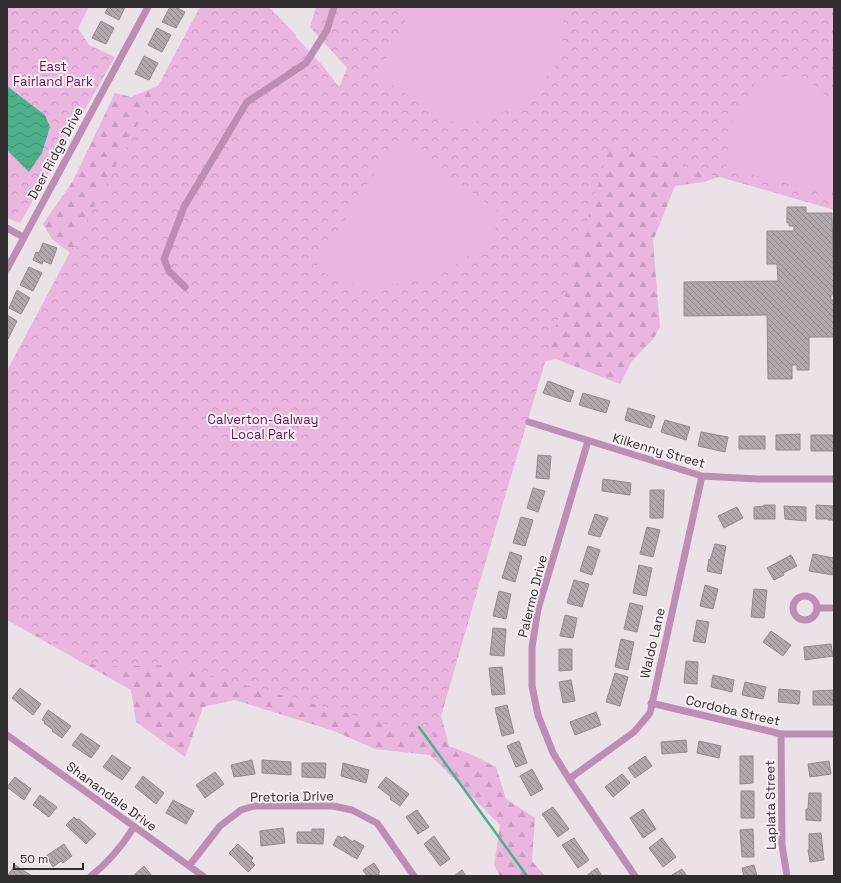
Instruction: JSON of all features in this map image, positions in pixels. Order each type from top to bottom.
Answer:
[{"type":"street","name":"Deer Ridge Drive","points":[[7,269],[148,7]]},
{"type":"street","points":[[185,287],[169,271],[164,258],[184,207],[247,102],[306,63],[327,30],[334,7]]},
{"type":"street","points":[[7,228],[23,237]]},
{"type":"street","name":"Kilkenny Street","points":[[529,422],[702,476],[758,479],[834,479]]},
{"type":"street","name":"Palermo Drive","points":[[588,441],[538,609],[532,647],[532,686],[538,714],[553,753],[635,876]]},
{"type":"street","name":"Waldo Lane","points":[[569,779],[634,732],[650,712],[702,476]]},
{"type":"street","points":[[817,608],[834,608]]},
{"type":"street","name":"Cordoba Street","points":[[652,703],[781,734],[834,734]]},
{"type":"street","name":"Laplata Street","points":[[781,734],[782,845],[787,876]]},
{"type":"street","name":"Shanandale Drive","points":[[7,735],[134,828],[203,876]]},
{"type":"street","name":"Pretoria Drive","points":[[189,866],[220,826],[241,810],[254,806],[332,806],[352,810],[377,823],[414,876]]},
{"type":"street","points":[[91,876],[104,866],[121,847],[134,828]]},
{"type":"green space","name":"East Fairland Park","points":[[7,7],[89,7],[78,28],[89,45],[115,57],[20,223],[7,218]]},
{"type":"green space","name":"Calverton-Galway Local Park","points":[[200,7],[268,7],[322,65],[339,87],[347,68],[310,27],[316,7],[834,7],[834,210],[610,145],[433,737],[172,665],[98,667],[7,617],[7,371]]},
{"type":"green space","name":"Calverton-Galway Local Park","points":[[201,7],[269,7],[296,35],[296,51],[240,99],[567,118],[725,175],[704,182],[675,186],[653,241],[660,327],[654,338],[632,361],[620,384],[556,359],[532,364],[529,412],[441,716],[449,746],[470,754],[496,767],[506,799],[535,818],[532,861],[545,876],[500,876],[494,865],[500,825],[430,755],[375,749],[334,731],[235,700],[203,707],[185,757],[136,722],[131,690],[7,620],[7,371],[70,253],[52,239],[43,224],[73,181],[115,93],[131,97],[158,86]]},
{"type":"green space","points":[[412,7],[560,7],[564,9],[561,59],[523,106],[460,126],[378,77]]},
{"type":"green space","points":[[798,73],[834,102],[834,178],[826,193],[726,169],[732,122],[755,84]]},
{"type":"green space","points":[[404,142],[504,216],[484,245],[435,279],[362,288],[314,269],[392,145]]},
{"type":"water","points":[[7,86],[45,115],[50,127],[42,153],[29,172],[7,150]]},
{"type":"building","points":[[108,7],[125,7],[119,20],[105,13]]},
{"type":"building","points":[[170,7],[175,7],[185,12],[176,28],[162,22]]},
{"type":"building","points":[[101,21],[114,28],[106,44],[92,38]]},
{"type":"building","points":[[157,28],[171,35],[162,52],[148,45]]},
{"type":"building","points":[[144,56],[158,63],[149,80],[135,74]]},
{"type":"building","points":[[787,207],[806,207],[806,213],[832,213],[834,295],[831,295],[831,300],[834,300],[834,337],[809,337],[809,370],[797,370],[797,365],[792,365],[792,379],[768,379],[767,315],[684,316],[684,282],[778,281],[777,264],[767,264],[767,231],[794,231],[794,226],[789,226],[789,223],[787,223]]},
{"type":"building","points":[[43,243],[57,248],[51,264],[43,261],[42,264],[33,260],[36,252],[39,253]]},
{"type":"building","points":[[29,267],[42,273],[33,291],[20,285]]},
{"type":"building","points":[[17,290],[30,298],[21,314],[9,308]]},
{"type":"building","points":[[7,315],[17,321],[8,339],[7,338]]},
{"type":"building","points":[[548,381],[574,391],[570,402],[543,393]]},
{"type":"building","points":[[583,393],[610,401],[606,413],[579,405]]},
{"type":"building","points":[[628,408],[655,416],[651,428],[625,420]]},
{"type":"building","points":[[665,420],[690,427],[686,440],[661,432]]},
{"type":"building","points":[[701,432],[728,437],[725,452],[698,446]]},
{"type":"building","points":[[800,434],[800,450],[776,450],[776,435]]},
{"type":"building","points":[[811,435],[834,435],[834,451],[811,451]]},
{"type":"building","points":[[739,436],[765,436],[765,449],[739,449]]},
{"type":"building","points":[[538,455],[551,456],[549,479],[536,478]]},
{"type":"building","points":[[603,479],[631,483],[630,495],[602,491]]},
{"type":"building","points":[[533,488],[545,491],[538,512],[527,508]]},
{"type":"building","points":[[650,490],[664,490],[663,518],[650,518]]},
{"type":"building","points":[[775,505],[775,519],[754,519],[754,507]]},
{"type":"building","points":[[816,505],[834,506],[834,520],[816,519]]},
{"type":"building","points":[[784,506],[806,507],[806,521],[785,519]]},
{"type":"building","points":[[737,507],[743,518],[724,528],[718,516]]},
{"type":"building","points":[[595,514],[608,518],[600,537],[588,534]]},
{"type":"building","points":[[521,517],[533,520],[525,546],[513,543]]},
{"type":"building","points":[[647,527],[660,530],[653,557],[640,554]]},
{"type":"building","points":[[715,544],[726,546],[721,574],[707,571],[709,559],[710,560]]},
{"type":"building","points":[[588,546],[600,550],[592,575],[580,571]]},
{"type":"building","points":[[510,552],[522,556],[515,582],[502,578]]},
{"type":"building","points":[[813,554],[834,558],[833,575],[809,571]]},
{"type":"building","points":[[791,555],[797,566],[783,573],[784,575],[774,580],[767,568]]},
{"type":"building","points":[[639,565],[652,568],[646,596],[633,593]]},
{"type":"building","points":[[574,580],[589,584],[582,607],[567,603]]},
{"type":"building","points":[[705,585],[718,589],[713,609],[700,606]]},
{"type":"building","points":[[754,589],[767,590],[764,618],[751,617]]},
{"type":"building","points":[[499,591],[511,594],[506,619],[493,616]]},
{"type":"building","points":[[630,603],[643,606],[637,632],[624,629]]},
{"type":"building","points":[[565,615],[577,618],[573,638],[560,636]]},
{"type":"building","points":[[697,620],[709,622],[705,643],[693,641]]},
{"type":"building","points":[[493,628],[506,629],[504,656],[490,655]]},
{"type":"building","points":[[771,631],[791,645],[783,656],[763,642]]},
{"type":"building","points":[[621,639],[634,642],[628,670],[615,667]]},
{"type":"building","points":[[831,644],[833,656],[805,660],[804,647]]},
{"type":"building","points":[[559,649],[572,649],[572,670],[559,671]]},
{"type":"building","points":[[686,661],[698,662],[697,684],[684,683]]},
{"type":"building","points":[[502,667],[505,694],[492,695],[489,668]]},
{"type":"building","points":[[615,673],[628,677],[620,706],[606,702]]},
{"type":"building","points":[[713,675],[734,680],[732,692],[711,687]]},
{"type":"building","points":[[571,680],[575,701],[563,703],[559,682]]},
{"type":"building","points":[[745,682],[766,687],[763,699],[742,695]]},
{"type":"building","points":[[20,688],[41,704],[33,715],[12,698]]},
{"type":"building","points":[[779,689],[800,691],[799,704],[778,702]]},
{"type":"building","points":[[834,690],[834,705],[813,705],[813,691]]},
{"type":"building","points":[[507,705],[514,733],[502,736],[495,708]]},
{"type":"building","points":[[48,710],[71,726],[62,738],[52,731],[53,730],[42,720]]},
{"type":"building","points":[[596,712],[601,725],[575,735],[570,722]]},
{"type":"building","points":[[81,733],[100,746],[91,758],[72,745]]},
{"type":"building","points":[[686,740],[687,752],[662,754],[661,742]]},
{"type":"building","points":[[519,741],[527,763],[516,767],[507,746]]},
{"type":"building","points":[[699,741],[721,746],[719,758],[697,753]]},
{"type":"building","points":[[112,755],[131,768],[122,780],[103,767]]},
{"type":"building","points":[[645,756],[652,766],[635,778],[628,768]]},
{"type":"building","points":[[740,756],[753,756],[753,783],[740,784]]},
{"type":"building","points":[[252,760],[255,774],[234,777],[231,765]]},
{"type":"building","points":[[262,760],[291,762],[291,775],[262,773]]},
{"type":"building","points":[[829,761],[831,774],[810,777],[808,764]]},
{"type":"building","points":[[302,763],[326,763],[325,778],[302,777]]},
{"type":"building","points":[[343,763],[369,770],[366,783],[341,776]]},
{"type":"building","points":[[532,769],[543,789],[531,796],[520,776]]},
{"type":"building","points":[[215,772],[224,784],[205,798],[196,785]]},
{"type":"building","points":[[622,774],[630,783],[613,797],[605,787]]},
{"type":"building","points":[[143,776],[164,793],[156,804],[135,787]]},
{"type":"building","points":[[15,777],[31,789],[24,800],[7,787]]},
{"type":"building","points":[[386,777],[409,794],[400,806],[390,799],[391,797],[378,787]]},
{"type":"building","points":[[741,791],[754,791],[754,818],[741,818]]},
{"type":"building","points":[[809,793],[821,793],[821,821],[806,820],[806,809],[808,809]]},
{"type":"building","points":[[40,795],[57,807],[49,817],[33,805]]},
{"type":"building","points":[[173,800],[194,811],[186,824],[166,813]]},
{"type":"building","points":[[553,807],[569,829],[558,837],[542,814]]},
{"type":"building","points":[[643,809],[656,829],[643,838],[630,818]]},
{"type":"building","points":[[417,810],[429,827],[418,834],[406,817]]},
{"type":"building","points":[[74,817],[77,820],[79,819],[96,834],[86,844],[66,825]]},
{"type":"building","points":[[283,828],[285,843],[261,846],[260,831]]},
{"type":"building","points":[[312,829],[324,829],[323,844],[297,843],[297,832],[312,832]]},
{"type":"building","points":[[753,829],[754,857],[742,857],[740,830]]},
{"type":"building","points":[[821,833],[824,860],[810,862],[808,850],[809,834]]},
{"type":"building","points":[[338,836],[343,838],[344,836],[353,842],[354,840],[364,846],[357,859],[333,845]]},
{"type":"building","points":[[434,836],[450,859],[440,866],[424,844]]},
{"type":"building","points":[[574,838],[589,860],[578,868],[562,845]]},
{"type":"building","points":[[662,838],[676,857],[663,867],[649,848]]},
{"type":"building","points":[[64,844],[72,856],[63,863],[61,861],[53,867],[46,856]]},
{"type":"building","points":[[238,844],[253,858],[251,861],[255,865],[248,872],[229,853]]},
{"type":"building","points":[[374,863],[380,872],[378,873],[380,876],[367,876],[363,870]]},
{"type":"building","points":[[15,865],[32,876],[9,876],[8,875]]},
{"type":"building","points":[[754,865],[757,876],[744,876],[742,868]]},
{"type":"building","points":[[144,866],[152,876],[133,876]]},
{"type":"building","points":[[597,868],[602,876],[586,876]]},
{"type":"building","points":[[682,869],[687,876],[672,875]]},
{"type":"building","points":[[462,870],[466,876],[454,876]]},
{"type":"waterway","points":[[419,727],[527,876]]}]
